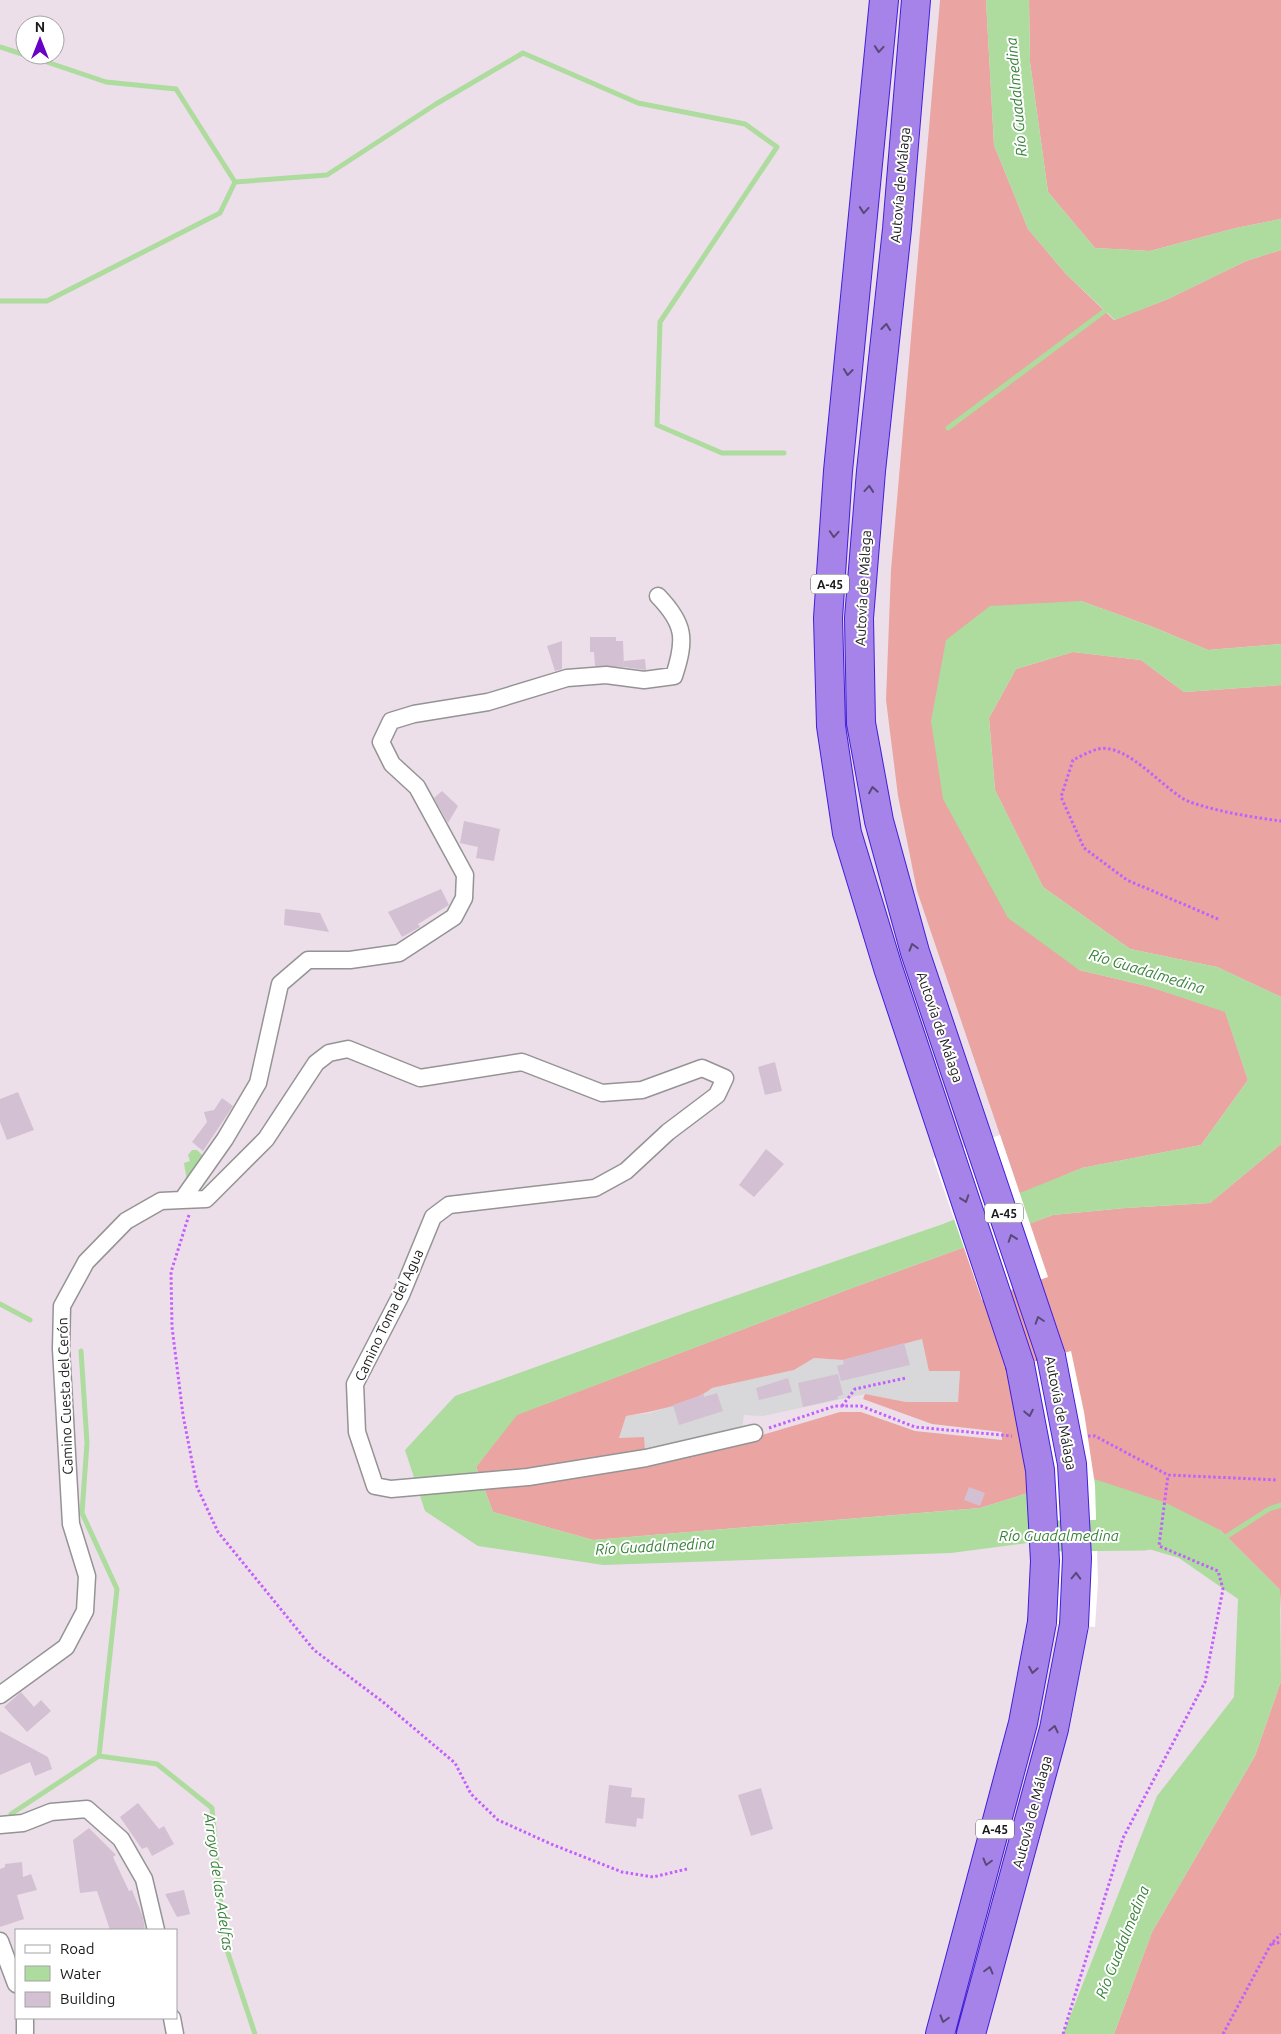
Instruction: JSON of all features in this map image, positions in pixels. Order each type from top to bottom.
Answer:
[{"type":"highway","name":"A-45","points":[[884,0],[836,500],[828,618],[831,726],[847,833],[949,1152],[1020,1365],[1040,1470],[1045,1561],[1042,1622],[1023,1723],[940,2034]]},
{"type":"highway","name":"Autovía de Málaga","points":[[916,0],[897,229],[871,471],[859,618],[861,724],[879,821],[912,943],[1051,1356],[1072,1464],[1077,1558],[1074,1625],[1054,1729],[971,2034]]},
{"type":"street","points":[[182,1200],[225,1140],[258,1083],[280,984],[308,960],[350,960],[399,954],[454,917],[464,898],[465,875],[417,788],[392,764],[381,742],[391,721],[414,714],[488,702],[567,678],[606,675],[644,680],[674,676],[681,652],[680,624],[658,596]]},
{"type":"street","name":"Camino Toma del Agua","points":[[182,1200],[206,1199],[266,1140],[316,1063],[329,1053],[348,1049],[420,1078],[522,1062],[602,1093],[642,1090],[702,1068],[725,1078],[717,1095],[668,1132],[626,1171],[596,1188],[449,1205],[433,1217],[401,1295],[355,1384],[357,1432],[375,1486],[391,1490],[528,1477],[646,1458],[754,1433]]},
{"type":"street","name":"Camino Cuesta del Cerón","points":[[0,1695],[66,1646],[85,1611],[87,1576],[71,1524],[61,1349],[62,1306],[86,1262],[126,1221],[161,1201],[182,1200]]},
{"type":"street","points":[[0,1826],[23,1823],[51,1812],[87,1809],[121,1839],[144,1879],[156,1929]]},
{"type":"street","points":[[0,1941],[15,1981]]},
{"type":"street","points":[[25,2019],[25,2034]]},
{"type":"street","points":[[172,2019],[174,2034]]},
{"type":"path","points":[[1218,919],[1126,880],[1084,848],[1061,797],[1073,760],[1100,748],[1121,753],[1134,760],[1188,801],[1242,815],[1281,821]]},
{"type":"path","points":[[182,1200],[189,1214],[171,1272],[172,1327],[183,1415],[197,1487],[218,1532],[314,1650],[383,1702],[455,1763],[472,1794],[498,1820],[551,1844],[622,1872],[653,1877],[687,1869]]},
{"type":"path","points":[[841,1406],[855,1389],[906,1378]]},
{"type":"path","points":[[754,1433],[835,1406],[861,1406],[915,1427],[1016,1436]]},
{"type":"path","points":[[1085,1436],[1095,1436],[1168,1475],[1278,1480]]},
{"type":"path","points":[[1063,2034],[1123,1838],[1205,1682],[1224,1589],[1218,1571],[1159,1546],[1168,1475]]},
{"type":"path","points":[[1223,2034],[1271,1944],[1281,1934]]},
{"type":"path","points":[[1271,1944],[1281,1942]]},
{"type":"shaded area","points":[[940,0],[986,0],[994,145],[1028,229],[1066,274],[1114,320],[1168,299],[1246,261],[1281,250],[1281,644],[1208,650],[1153,627],[1081,601],[931,721],[1079,970],[1147,986],[1225,1011],[1248,1080],[1201,1145],[1082,1168],[1020,1194],[917,891],[898,796],[886,700],[891,570]]},
{"type":"shaded area","points":[[1029,0],[1281,0],[1281,219],[1236,228],[1150,251],[1095,248],[1048,192],[1030,62]]},
{"type":"shaded area","points":[[1073,652],[1141,660],[1184,692],[1281,685],[1281,997],[1217,967],[1130,949],[1043,887],[995,790],[989,718],[1016,669]]},
{"type":"shaded area","points":[[1281,1144],[1281,1610],[1280,1590],[1220,1530],[1028,1493],[980,1508],[593,1540],[493,1512],[484,1488],[745,1440],[840,1412],[861,1412],[915,1431],[1002,1440],[1002,1432],[932,1424],[863,1399],[865,1394],[906,1402],[958,1402],[960,1371],[929,1371],[922,1339],[843,1360],[814,1358],[794,1370],[712,1388],[704,1394],[683,1403],[626,1416],[619,1438],[644,1437],[645,1451],[527,1470],[479,1474],[476,1467],[516,1415],[852,1288],[1053,1215],[1210,1203]]},
{"type":"shaded area","points":[[922,1339],[960,1371],[958,1402],[906,1402],[865,1394],[763,1416],[744,1415],[742,1429],[724,1430],[725,1433],[645,1451],[619,1438],[626,1416],[650,1413],[704,1394],[712,1388],[794,1370],[814,1358],[843,1360]]},
{"type":"shaded area","points":[[1281,1681],[1281,2034],[1114,2034],[1152,1932],[1255,1756]]},
{"type":"water","points":[[986,0],[1029,0],[1030,62],[1048,192],[1095,248],[1150,251],[1236,228],[1281,219],[1281,250],[1246,261],[1168,299],[1115,320],[1066,274],[1028,229],[994,145]]},
{"type":"water","points":[[1081,601],[1153,627],[1208,650],[1281,644],[1281,685],[1184,692],[1141,660],[1073,652],[1016,669],[989,718],[995,790],[1043,887],[1130,949],[1217,967],[1281,997],[1281,1144],[1210,1203],[1053,1215],[852,1288],[517,1415],[476,1467],[493,1512],[593,1540],[980,1508],[1028,1493],[1094,1479],[1164,1502],[1220,1530],[1280,1590],[1281,1681],[1255,1756],[1152,1932],[1114,2034],[1063,2034],[1157,1796],[1234,1697],[1238,1599],[1179,1558],[1098,1534],[951,1553],[603,1565],[478,1546],[425,1511],[405,1450],[455,1396],[688,1312],[943,1224],[1082,1168],[1201,1145],[1248,1080],[1225,1012],[1147,986],[1079,970],[1008,918],[943,799],[931,721],[946,640],[990,606]]},
{"type":"water","points":[[192,1150],[197,1150],[205,1158],[187,1181],[184,1163],[190,1161],[188,1155]]},
{"type":"pier","points":[[1000,1135],[1048,1277],[982,1300],[933,1158]]},
{"type":"pier","points":[[1071,1351],[1084,1412],[1095,1485],[1098,1582],[1095,1627],[1029,1622],[1032,1577],[1029,1489],[1020,1423],[1006,1370]]},
{"type":"building","points":[[590,637],[616,637],[616,641],[623,641],[624,667],[595,666],[594,652],[590,652]]},
{"type":"building","points":[[562,641],[562,669],[555,671],[547,646]]},
{"type":"building","points":[[645,659],[646,670],[624,667],[624,661]]},
{"type":"building","points":[[442,791],[458,806],[448,823],[434,798]]},
{"type":"building","points":[[464,821],[500,829],[494,861],[476,858],[478,847],[460,843]]},
{"type":"building","points":[[441,889],[449,905],[418,924],[420,927],[402,937],[388,912]]},
{"type":"building","points":[[285,909],[320,913],[329,932],[284,925]]},
{"type":"building","points":[[775,1062],[782,1091],[765,1095],[758,1067]]},
{"type":"building","points":[[18,1092],[34,1130],[7,1140],[0,1122],[0,1099]]},
{"type":"building","points":[[222,1098],[233,1106],[203,1151],[192,1142],[207,1122],[204,1112],[214,1110]]},
{"type":"building","points":[[766,1149],[784,1164],[754,1197],[739,1185]]},
{"type":"building","points":[[904,1343],[910,1365],[841,1381],[837,1366],[844,1364],[843,1360]]},
{"type":"building","points":[[838,1374],[843,1395],[838,1396],[838,1399],[803,1407],[798,1383]]},
{"type":"building","points":[[788,1378],[792,1392],[759,1400],[756,1388]]},
{"type":"building","points":[[717,1393],[723,1411],[679,1425],[673,1405],[704,1394],[704,1397]]},
{"type":"building","points":[[969,1487],[985,1493],[980,1506],[964,1500]]},
{"type":"building","points":[[21,1692],[34,1707],[41,1700],[51,1711],[27,1732],[4,1707]]},
{"type":"building","points":[[0,1731],[48,1757],[52,1769],[35,1776],[30,1762],[0,1775]]},
{"type":"building","points":[[609,1785],[632,1788],[631,1797],[645,1798],[643,1819],[637,1818],[636,1827],[605,1823]]},
{"type":"building","points":[[761,1788],[773,1829],[751,1836],[738,1795]]},
{"type":"building","points":[[138,1803],[159,1829],[164,1826],[174,1844],[152,1856],[147,1847],[142,1849],[120,1817]]},
{"type":"building","points":[[89,1828],[116,1855],[113,1857],[129,1891],[132,1890],[143,1917],[145,1929],[110,1929],[97,1891],[80,1893],[73,1840]]},
{"type":"building","points":[[22,1862],[23,1877],[31,1874],[37,1890],[17,1895],[24,1919],[0,1927],[0,1869],[5,1867],[5,1864]]},
{"type":"building","points":[[184,1890],[190,1914],[177,1917],[165,1894]]},
{"type":"waterway","points":[[0,47],[15,52]]},
{"type":"waterway","points":[[0,301],[47,301],[220,213],[235,182],[327,175],[436,104],[523,53],[638,103],[745,124],[777,147],[660,322],[657,425],[722,453],[784,453]]},
{"type":"waterway","points":[[56,65],[106,82],[176,89],[235,182]]},
{"type":"waterway","points":[[948,428],[1110,307]]},
{"type":"waterway","points":[[0,1304],[30,1320]]},
{"type":"waterway","points":[[81,1351],[87,1443],[82,1513],[117,1589],[99,1756]]},
{"type":"waterway","points":[[1221,1540],[1269,1509],[1281,1505]]},
{"type":"waterway","name":"Río Guadalmedina","points":[[1048,1536],[1145,1535]]},
{"type":"waterway","name":"Arroyo de las Adelfas","points":[[11,1814],[99,1756],[157,1764],[212,1808],[224,1941],[255,2034]]}]
